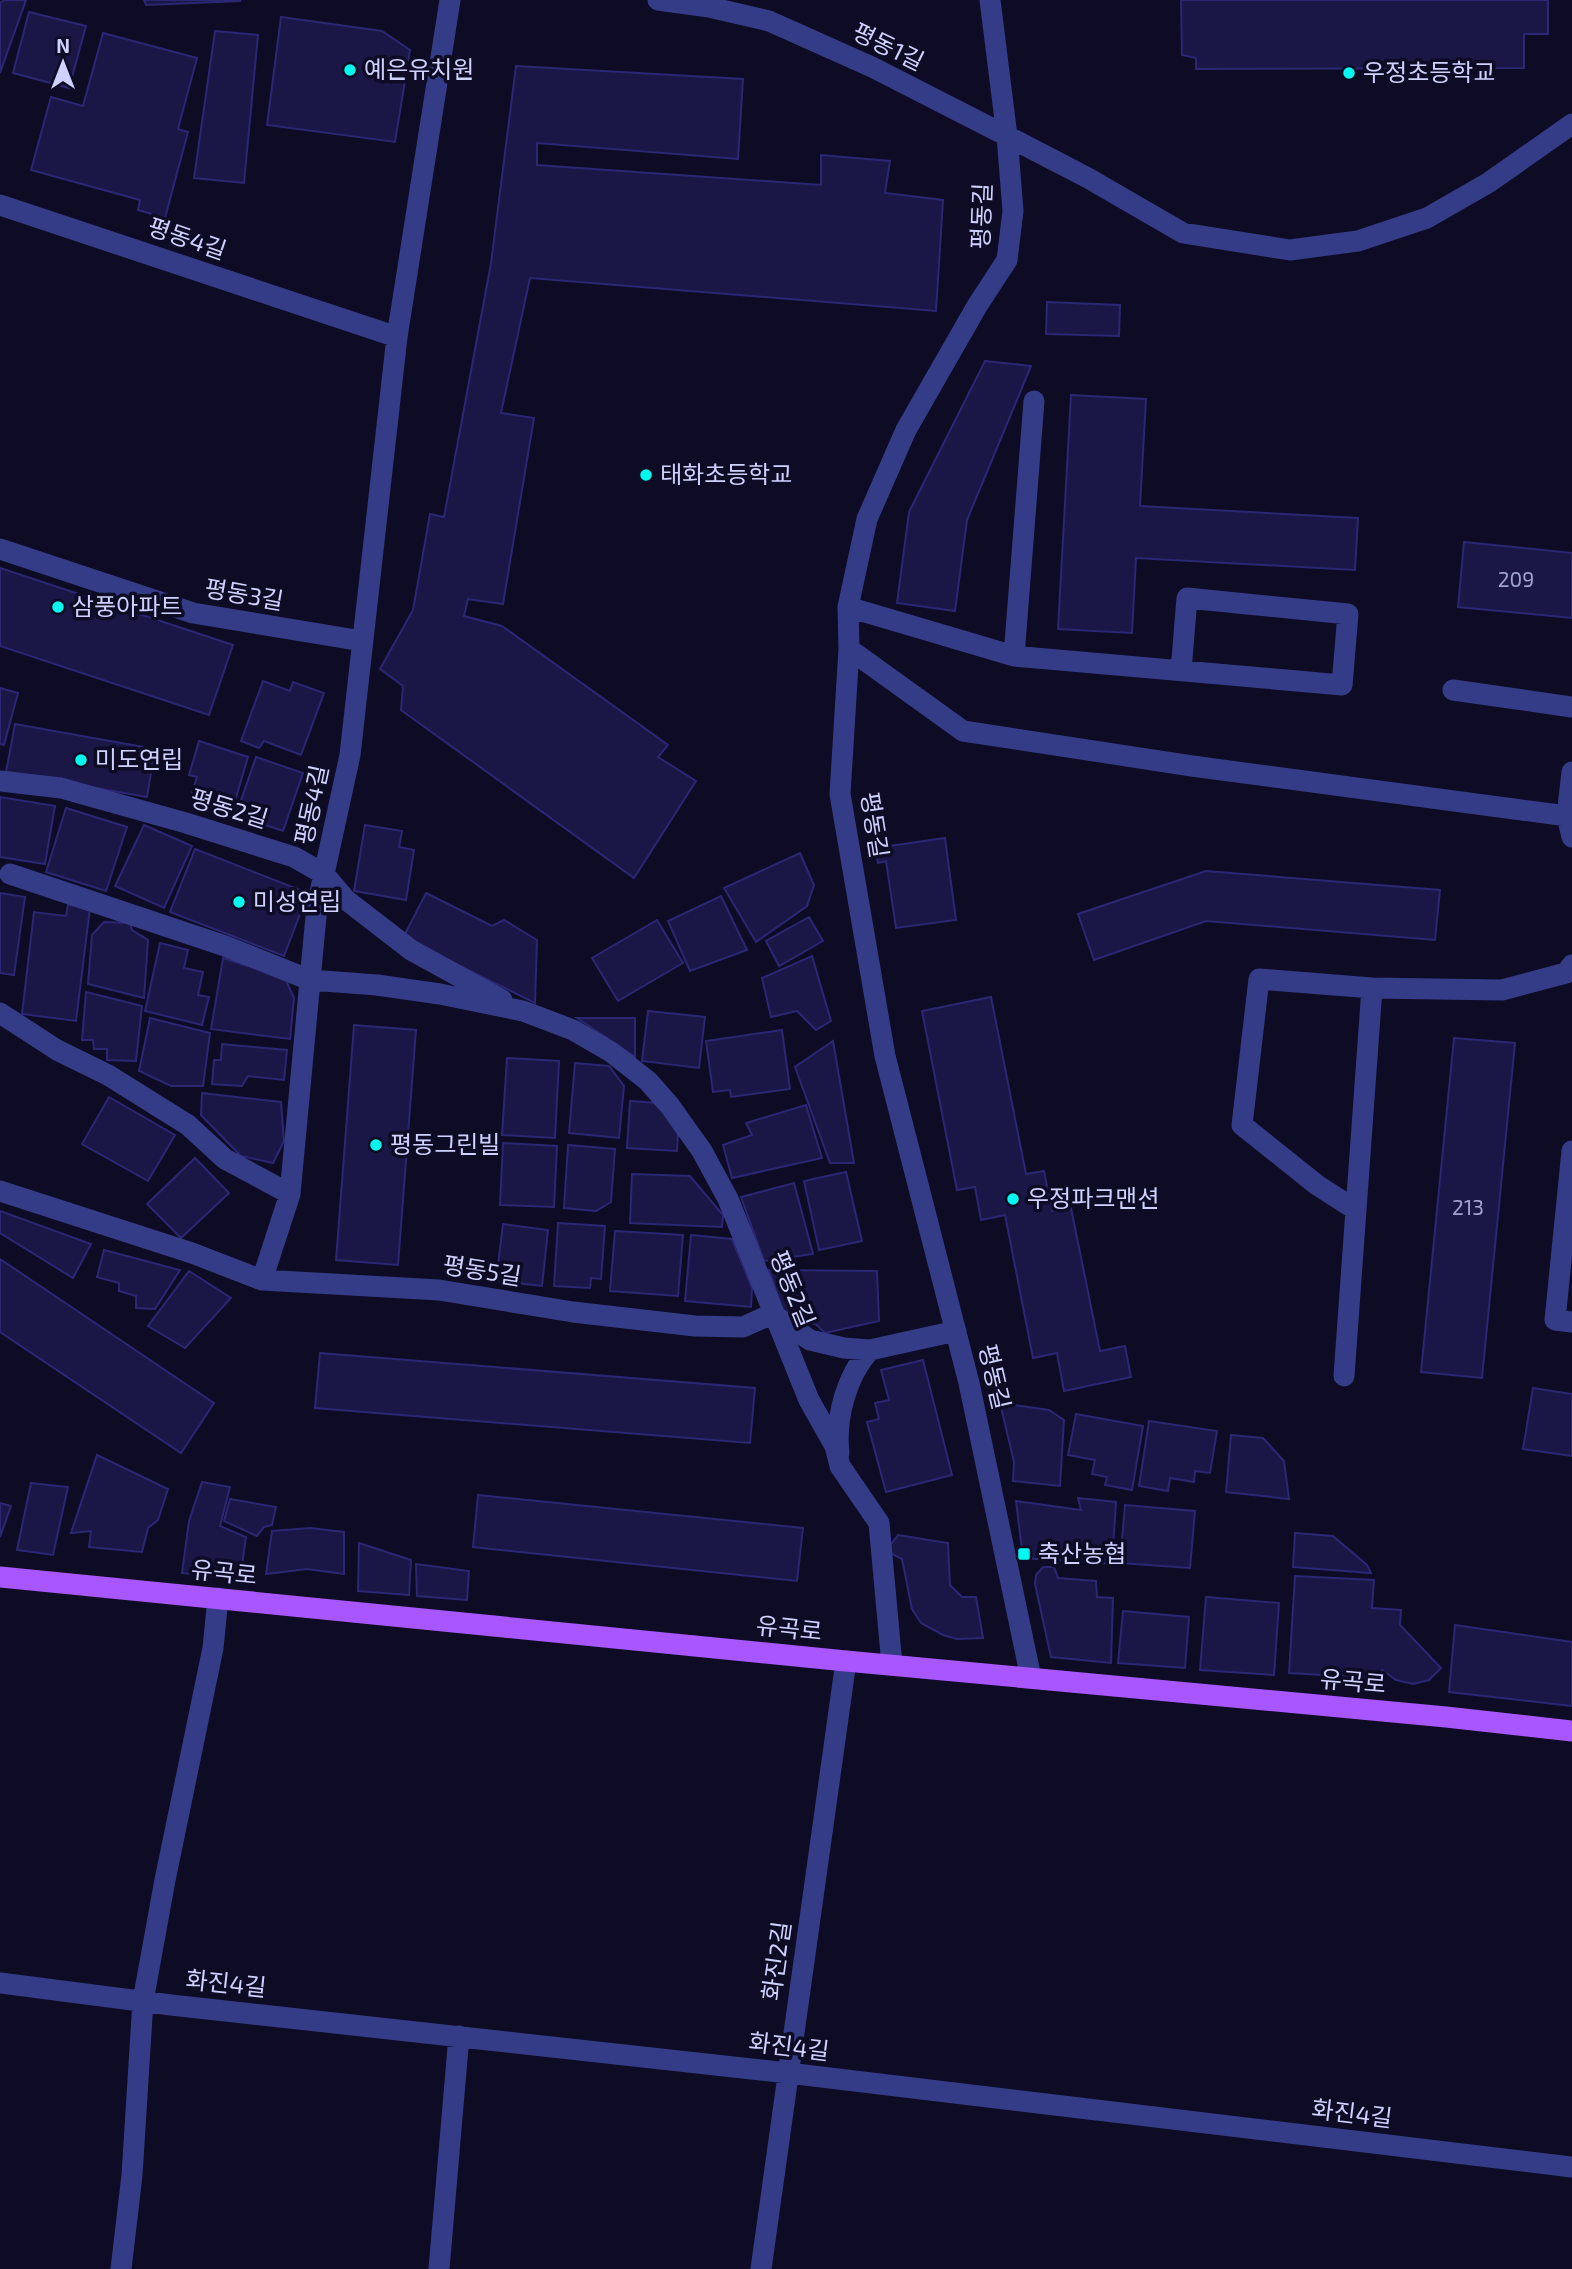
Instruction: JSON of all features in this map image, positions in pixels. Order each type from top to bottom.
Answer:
[{"type":"main road","name":"유곡로","points":[[0,1577],[1572,1731]]},
{"type":"street","name":"평동4길","points":[[262,1280],[290,1194],[317,906],[350,755],[397,337],[450,0]]},
{"type":"street","name":"평동1길","points":[[658,0],[709,7],[769,21],[872,67],[1007,136],[1088,178],[1183,233],[1290,250],[1358,241],[1427,218],[1488,183],[1572,124]]},
{"type":"street","points":[[709,7],[748,0]]},
{"type":"street","name":"평동길","points":[[990,0],[1007,136],[1013,211],[1007,260],[977,306],[906,430],[867,519],[848,607],[849,649],[840,794],[885,1056],[969,1383],[1031,1678]]},
{"type":"street","name":"평동4길","points":[[0,205],[397,337]]},
{"type":"street","points":[[1014,656],[1034,401]]},
{"type":"street","name":"평동3길","points":[[0,549],[193,613],[362,641]]},
{"type":"street","points":[[848,607],[1014,656],[1181,671],[1342,685],[1348,614],[1187,598],[1181,671]]},
{"type":"street","points":[[849,649],[964,731],[1192,766],[1567,816]]},
{"type":"street","points":[[1453,690],[1572,707]]},
{"type":"street","points":[[1572,772],[1567,816],[1572,837]]},
{"type":"street","name":"평동2길","points":[[0,780],[61,788],[294,857],[324,874],[345,899],[411,950],[523,1012]]},
{"type":"street","name":"평동2길","points":[[10,874],[225,946],[310,979],[402,988],[523,1012],[573,1030],[611,1052],[648,1081],[670,1106],[702,1151],[727,1199],[772,1314],[809,1400],[835,1446],[840,1466],[879,1523],[892,1665]]},
{"type":"street","points":[[1356,1210],[1317,1185],[1242,1125],[1259,979],[1372,988],[1502,990],[1566,973],[1572,965]]},
{"type":"street","points":[[1344,1376],[1372,988]]},
{"type":"street","points":[[0,1013],[188,1125],[225,1159],[290,1194]]},
{"type":"street","points":[[1572,1151],[1555,1320],[1572,1322]]},
{"type":"street","name":"평동5길","points":[[0,1191],[192,1253],[262,1280],[439,1290],[573,1312],[695,1326],[743,1327],[772,1314]]},
{"type":"street","points":[[772,1314],[810,1340],[845,1348],[870,1350],[956,1331]]},
{"type":"street","points":[[840,1466],[837,1437],[845,1395],[861,1360],[870,1350]]},
{"type":"street","points":[[121,2269],[132,2175],[143,2001],[213,1648],[218,1598]]},
{"type":"street","name":"화진2길","points":[[761,2269],[845,1661]]},
{"type":"street","name":"화진4길","points":[[0,1983],[788,2073],[1572,2167]]},
{"type":"street","points":[[439,2269],[459,2036]]},
{"type":"building","points":[[5,0],[26,0],[0,73],[0,3]]},
{"type":"building","points":[[144,0],[240,0],[240,1],[146,5]]},
{"type":"building","points":[[1181,0],[1548,0],[1548,34],[1524,34],[1524,68],[1196,69],[1196,58],[1182,55]]},
{"type":"building","points":[[29,12],[86,26],[69,88],[13,73]]},
{"type":"building","points":[[281,17],[382,31],[410,50],[395,142],[267,125]]},
{"type":"building","points":[[215,31],[258,35],[244,183],[194,178]]},
{"type":"building","points":[[103,33],[197,58],[178,129],[188,132],[165,218],[138,210],[140,200],[31,170],[51,97],[83,106]]},
{"type":"building","points":[[516,66],[743,79],[738,159],[537,143],[537,165],[821,185],[821,155],[890,161],[885,193],[943,200],[936,311],[530,278],[501,413],[534,418],[503,604],[468,599],[464,616],[502,626],[668,745],[658,757],[696,781],[634,878],[401,710],[403,686],[380,669],[413,610],[430,514],[444,517],[491,263]]},
{"type":"building","points":[[1047,302],[1120,305],[1119,336],[1046,334]]},
{"type":"building","points":[[985,361],[1031,366],[967,520],[955,611],[897,603],[909,512]]},
{"type":"building","points":[[1071,395],[1146,399],[1140,506],[1358,518],[1355,570],[1136,558],[1132,633],[1058,629]]},
{"type":"building","points":[[1464,542],[1572,553],[1572,618],[1458,607]]},
{"type":"building","name":"삼풍아파트","points":[[0,568],[233,645],[209,715],[0,646]]},
{"type":"building","points":[[263,681],[290,691],[293,682],[324,693],[301,755],[264,741],[259,748],[241,741]]},
{"type":"building","points":[[0,688],[18,693],[4,745],[0,744]]},
{"type":"building","name":"미도연립","points":[[15,724],[155,749],[147,797],[6,772]]},
{"type":"building","points":[[199,741],[248,757],[233,808],[191,796],[197,777],[189,775]]},
{"type":"building","points":[[256,757],[303,773],[283,831],[236,815]]},
{"type":"building","points":[[0,797],[55,806],[45,864],[0,857]]},
{"type":"building","points":[[66,808],[127,827],[106,891],[46,872]]},
{"type":"building","points":[[144,825],[192,846],[164,908],[115,886]]},
{"type":"building","points":[[365,825],[402,831],[399,847],[414,850],[406,900],[354,891]]},
{"type":"building","points":[[945,838],[956,920],[896,928],[886,861],[878,863],[875,848]]},
{"type":"building","name":"미성연립","points":[[195,849],[308,893],[284,956],[170,912]]},
{"type":"building","points":[[800,853],[814,885],[807,906],[756,942],[724,888]]},
{"type":"building","points":[[1206,871],[1440,890],[1435,940],[1206,921],[1094,960],[1078,914]]},
{"type":"building","points":[[0,893],[25,897],[14,975],[0,973]]},
{"type":"building","points":[[426,893],[492,926],[504,920],[537,940],[535,1003],[403,938]]},
{"type":"building","points":[[721,896],[747,950],[690,971],[668,921]]},
{"type":"building","points":[[68,905],[90,908],[76,1021],[22,1014],[34,912],[66,916]]},
{"type":"building","points":[[809,917],[823,941],[779,966],[766,941]]},
{"type":"building","points":[[657,920],[683,963],[618,1001],[592,958]]},
{"type":"building","points":[[104,922],[130,923],[132,930],[148,940],[144,998],[88,984],[92,935]]},
{"type":"building","points":[[160,943],[188,950],[184,968],[203,972],[198,995],[209,997],[202,1025],[145,1011]]},
{"type":"building","points":[[812,956],[831,1021],[816,1030],[797,1011],[771,1017],[762,978]]},
{"type":"building","points":[[223,958],[285,978],[294,998],[290,1039],[211,1029]]},
{"type":"building","points":[[86,992],[142,1006],[136,1061],[107,1060],[107,1049],[94,1049],[93,1040],[82,1040]]},
{"type":"building","name":"우정파크맨션","points":[[991,997],[1026,1174],[1044,1171],[1052,1211],[1071,1208],[1100,1351],[1125,1346],[1131,1377],[1064,1391],[1057,1353],[1033,1358],[1005,1215],[981,1220],[975,1187],[957,1190],[922,1011]]},
{"type":"building","points":[[648,1011],[705,1017],[699,1068],[642,1061]]},
{"type":"building","points":[[150,1018],[210,1033],[203,1086],[171,1086],[139,1071]]},
{"type":"building","points":[[577,1018],[635,1018],[635,1057]]},
{"type":"building","name":"평동그린빌","points":[[354,1025],[416,1030],[398,1265],[336,1260]]},
{"type":"building","points":[[782,1030],[790,1089],[731,1097],[730,1090],[713,1092],[706,1041]]},
{"type":"building","points":[[1454,1038],[1515,1043],[1482,1378],[1421,1372]]},
{"type":"building","points":[[833,1041],[854,1163],[830,1163],[795,1067]]},
{"type":"building","points":[[222,1044],[287,1050],[284,1080],[248,1076],[242,1086],[212,1084],[214,1060],[221,1060]]},
{"type":"building","points":[[507,1058],[559,1061],[555,1138],[502,1135]]},
{"type":"building","points":[[575,1063],[609,1066],[624,1086],[619,1138],[569,1133]]},
{"type":"building","points":[[202,1093],[281,1102],[284,1141],[273,1163],[241,1156],[201,1115]]},
{"type":"building","points":[[109,1097],[175,1135],[148,1181],[82,1144]]},
{"type":"building","points":[[630,1101],[657,1103],[678,1134],[677,1151],[627,1148]]},
{"type":"building","points":[[806,1105],[822,1158],[732,1178],[723,1145],[752,1135],[746,1123]]},
{"type":"building","points":[[503,1143],[557,1146],[554,1207],[500,1205]]},
{"type":"building","points":[[568,1145],[615,1149],[611,1202],[596,1211],[564,1208]]},
{"type":"building","points":[[195,1158],[229,1193],[181,1238],[147,1204]]},
{"type":"building","points":[[846,1172],[862,1241],[819,1250],[804,1181]]},
{"type":"building","points":[[632,1174],[690,1176],[723,1215],[722,1227],[630,1223]]},
{"type":"building","points":[[794,1183],[813,1254],[764,1261],[741,1197]]},
{"type":"building","points":[[0,1211],[91,1244],[73,1278],[0,1233]]},
{"type":"building","points":[[558,1223],[605,1226],[601,1279],[591,1278],[590,1288],[554,1286]]},
{"type":"building","points":[[503,1224],[548,1230],[542,1286],[496,1281]]},
{"type":"building","points":[[615,1231],[683,1235],[678,1296],[610,1291]]},
{"type":"building","points":[[691,1235],[732,1239],[752,1288],[751,1307],[685,1301]]},
{"type":"building","points":[[104,1250],[180,1270],[155,1309],[136,1308],[136,1296],[119,1291],[119,1283],[97,1277]]},
{"type":"building","points":[[0,1259],[214,1403],[181,1453],[0,1332]]},
{"type":"building","points":[[769,1270],[877,1271],[879,1321],[825,1333],[817,1325],[784,1314]]},
{"type":"building","points":[[189,1271],[231,1298],[185,1348],[148,1326]]},
{"type":"building","points":[[320,1353],[755,1388],[750,1443],[315,1408]]},
{"type":"building","points":[[923,1360],[952,1475],[886,1492],[867,1422],[879,1419],[875,1403],[889,1400],[881,1370]]},
{"type":"building","points":[[1533,1388],[1572,1394],[1572,1456],[1523,1449]]},
{"type":"building","points":[[1000,1403],[1049,1410],[1064,1420],[1060,1486],[1013,1481],[1014,1462]]},
{"type":"building","points":[[1076,1414],[1143,1426],[1132,1490],[1105,1485],[1107,1477],[1092,1474],[1095,1460],[1068,1455]]},
{"type":"building","points":[[1149,1421],[1217,1431],[1210,1473],[1195,1471],[1194,1482],[1170,1478],[1168,1491],[1139,1486]]},
{"type":"building","points":[[1231,1435],[1263,1438],[1284,1461],[1289,1499],[1226,1492]]},
{"type":"building","points":[[97,1455],[168,1489],[158,1520],[148,1528],[142,1552],[89,1547],[91,1531],[71,1533]]},
{"type":"building","points":[[202,1482],[230,1487],[220,1526],[246,1537],[240,1580],[182,1573],[189,1521]]},
{"type":"building","points":[[31,1483],[68,1487],[53,1555],[17,1550]]},
{"type":"building","points":[[478,1495],[803,1528],[797,1581],[473,1547]]},
{"type":"building","points":[[1078,1498],[1116,1502],[1112,1564],[1023,1558],[1016,1501],[1081,1510]]},
{"type":"building","points":[[230,1499],[276,1507],[272,1525],[264,1527],[257,1536],[224,1521]]},
{"type":"building","points":[[0,1503],[11,1506],[0,1537]]},
{"type":"building","points":[[1125,1505],[1195,1511],[1190,1568],[1120,1563]]},
{"type":"building","points":[[310,1528],[344,1532],[344,1574],[307,1569],[266,1574],[272,1531]]},
{"type":"building","points":[[1295,1533],[1333,1536],[1367,1565],[1371,1573],[1293,1567]]},
{"type":"building","points":[[898,1535],[948,1543],[950,1585],[962,1597],[976,1597],[983,1638],[957,1639],[921,1623],[912,1609],[902,1559],[886,1551]]},
{"type":"building","points":[[359,1543],[411,1560],[409,1595],[358,1591]]},
{"type":"building","points":[[416,1564],[469,1571],[467,1600],[417,1596]]},
{"type":"building","points":[[1043,1567],[1054,1567],[1058,1578],[1096,1581],[1097,1597],[1113,1598],[1111,1663],[1051,1657],[1035,1584],[1036,1575]]},
{"type":"building","points":[[1295,1576],[1374,1580],[1372,1608],[1401,1610],[1400,1625],[1441,1668],[1429,1680],[1413,1684],[1396,1680],[1382,1670],[1376,1678],[1289,1673]]},
{"type":"building","points":[[1206,1597],[1279,1603],[1274,1675],[1200,1670]]},
{"type":"building","points":[[1123,1611],[1189,1617],[1185,1668],[1118,1663]]},
{"type":"building","points":[[1455,1625],[1572,1642],[1572,1706],[1449,1692]]},
{"type":"place","name":"예은유치원","points":[[350,70]]},
{"type":"place","name":"우정초등학교","points":[[1349,73]]},
{"type":"place","name":"태화초등학교","points":[[646,475]]},
{"type":"place","name":"삼풍아파트","points":[[58,607]]},
{"type":"place","name":"미도연립","points":[[81,760]]},
{"type":"place","name":"미성연립","points":[[239,902]]},
{"type":"place","name":"평동그린빌","points":[[376,1145]]},
{"type":"place","name":"우정파크맨션","points":[[1013,1199]]},
{"type":"place","name":"축산농협","points":[[1024,1554]]}]
